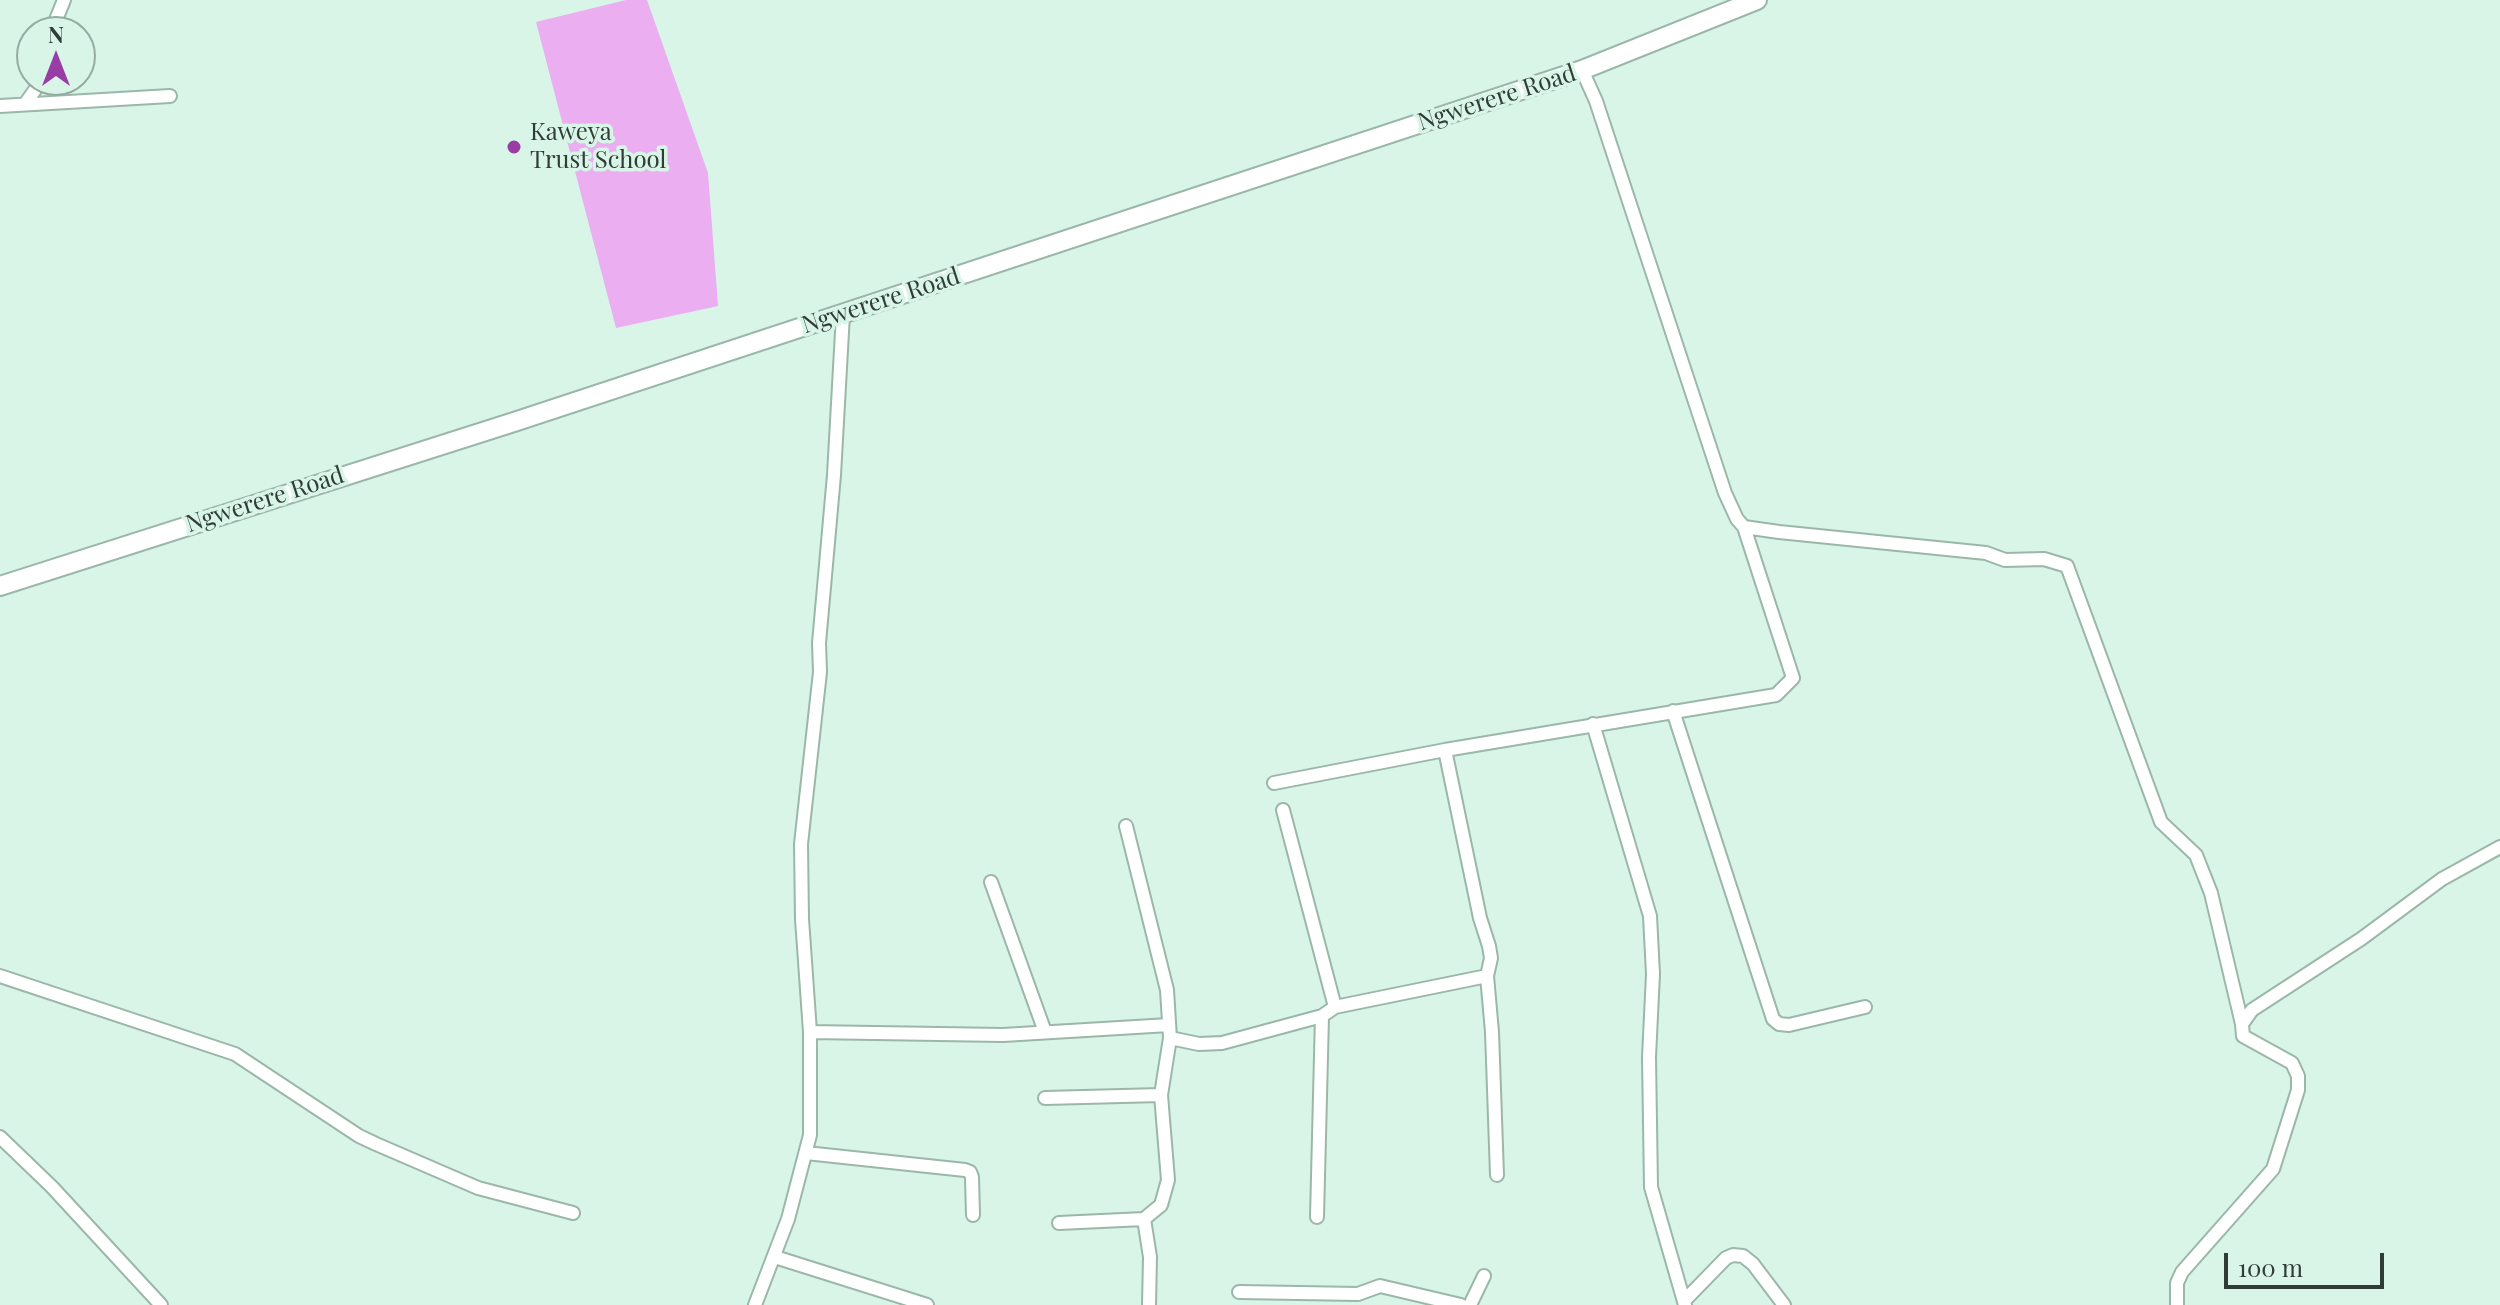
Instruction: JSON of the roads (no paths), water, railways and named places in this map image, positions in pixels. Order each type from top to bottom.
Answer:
[{"type":"main road","name":"Ngwerere Road","points":[[0,586],[843,314],[1582,70],[1757,0]]},
{"type":"street","points":[[1274,783],[1593,724],[1776,695],[1793,678],[1744,527],[1725,493],[1611,146],[1582,70]]},
{"type":"street","points":[[25,104],[31,96]]},
{"type":"street","points":[[0,106],[170,96]]},
{"type":"street","points":[[755,1305],[788,1219],[810,1135],[810,1032],[802,919],[801,844],[820,672],[819,643],[834,475],[843,314]]},
{"type":"street","points":[[1744,527],[1986,553],[2005,560],[2044,559],[2067,566],[2161,822],[2196,855],[2211,893],[2243,1036],[2292,1063],[2298,1076],[2298,1090],[2273,1169],[2182,1272],[2177,1283],[2177,1305]]},
{"type":"street","points":[[1673,711],[1773,1019],[1779,1024],[1789,1025],[1865,1007]]},
{"type":"street","points":[[1593,724],[1650,916],[1653,974],[1649,1057],[1651,1187],[1685,1302]]},
{"type":"street","points":[[1445,750],[1491,958],[1487,976],[1497,1175]]},
{"type":"street","points":[[1283,810],[1335,1007]]},
{"type":"street","points":[[1059,1223],[1144,1219],[1161,1205],[1168,1180],[1161,1095],[1169,1032],[1167,990],[1126,826]]},
{"type":"street","points":[[2242,1024],[2252,1010],[2361,939],[2442,879],[2500,847]]},
{"type":"street","points":[[991,882],[1045,1032]]},
{"type":"street","points":[[0,976],[235,1054],[359,1136],[376,1144],[478,1188],[573,1213]]},
{"type":"street","points":[[810,1032],[910,1035],[1169,1032],[1199,1044],[1222,1043],[1322,1016],[1335,1007],[1487,976]]},
{"type":"street","points":[[1317,1217],[1322,1016]]},
{"type":"street","points":[[1045,1098],[1161,1095]]},
{"type":"street","points":[[0,1137],[52,1187],[161,1305]]},
{"type":"street","points":[[806,1153],[965,1170],[972,1177],[973,1215]]},
{"type":"street","points":[[1144,1219],[1150,1257],[1149,1305]]},
{"type":"street","points":[[1685,1302],[1726,1258],[1733,1255],[1743,1256],[1753,1264],[1784,1305]]},
{"type":"street","points":[[775,1257],[927,1305]]},
{"type":"street","points":[[1470,1305],[1484,1276]]},
{"type":"street","points":[[1239,1292],[1358,1294],[1380,1286],[1461,1305]]},
{"type":"place","name":"Kaweya Trust School","points":[[514,147]]}]
